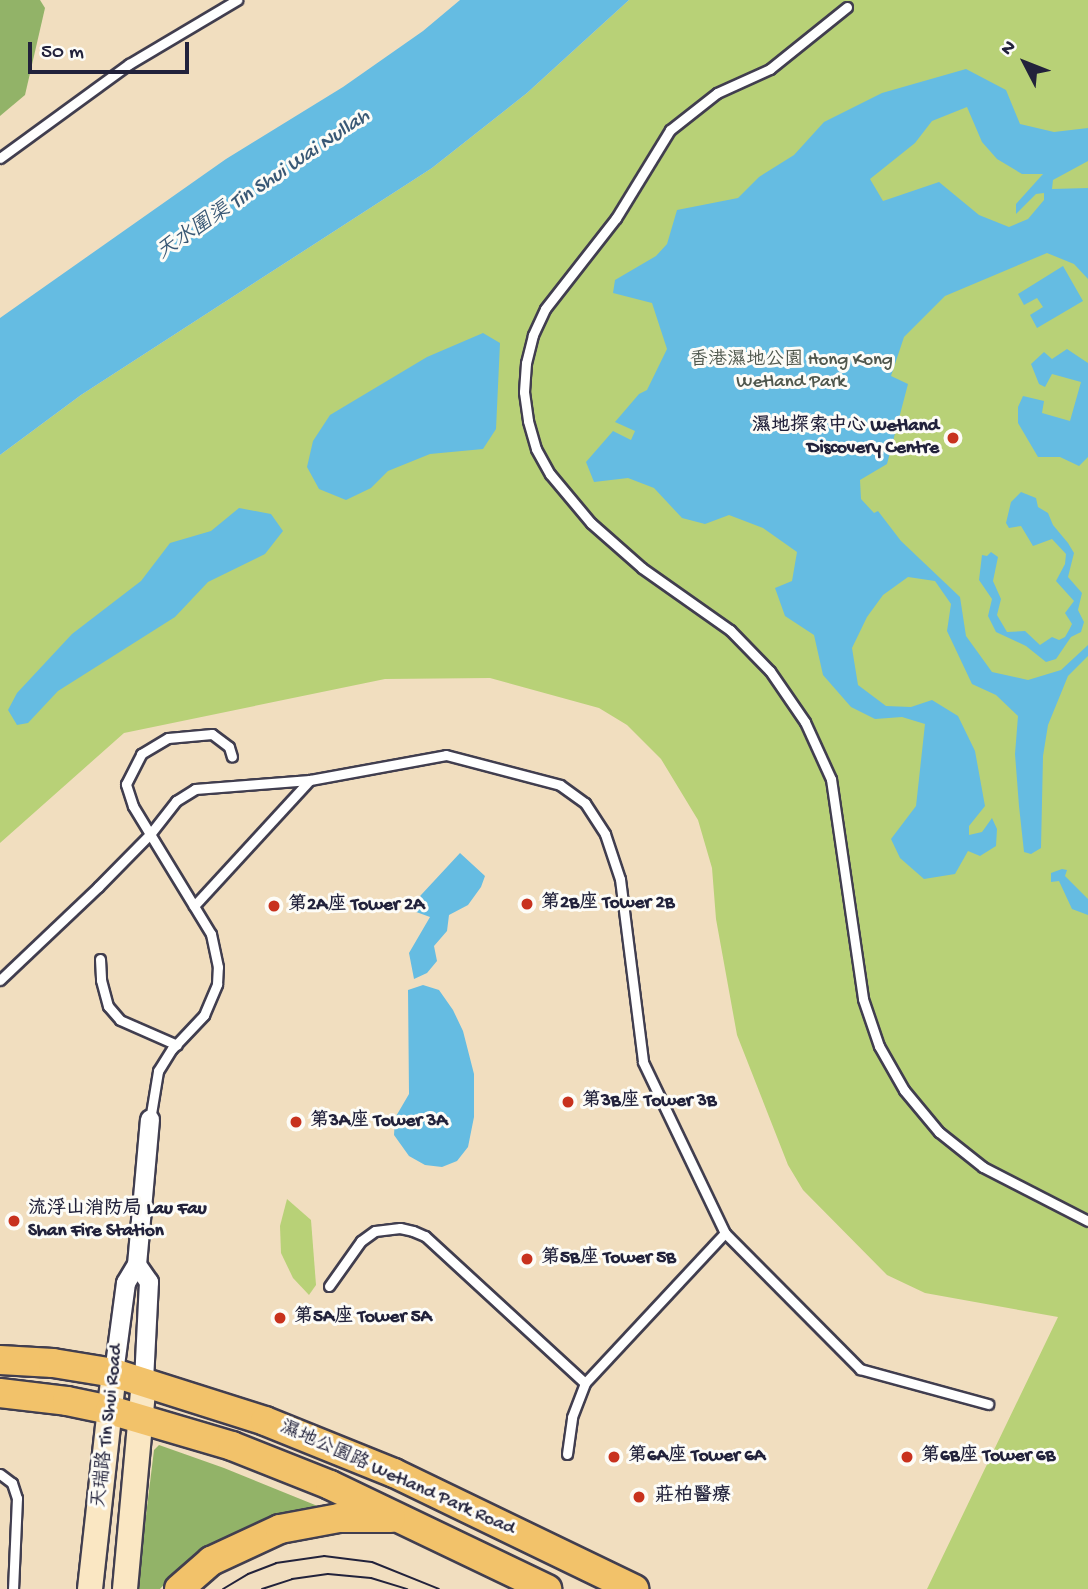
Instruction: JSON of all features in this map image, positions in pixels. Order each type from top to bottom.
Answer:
[{"type":"main road","name":"濕地公園路 Wetland Park Road","points":[[0,1360],[53,1363],[114,1373],[233,1409],[351,1454],[634,1589]]},
{"type":"main road","name":"天瑞路 Tin Shui Road","points":[[90,1589],[114,1373]]},
{"type":"main road","name":"天瑞路 Tin Shui Road","points":[[125,1589],[144,1381]]},
{"type":"main road","name":"濕地公園路 Wetland Park Road","points":[[0,1393],[67,1401],[110,1410],[281,1464],[547,1589]]},
{"type":"main road","points":[[179,1589],[211,1561],[280,1529],[339,1518],[398,1518]]},
{"type":"street","name":"天瑞路 Tin Shui Road","points":[[114,1373],[126,1283],[137,1265],[150,1120]]},
{"type":"street","name":"天瑞路 Tin Shui Road","points":[[137,1265],[149,1282],[144,1381]]},
{"type":"lane","points":[[0,158],[129,64],[237,0]]},
{"type":"lane","points":[[847,7],[770,69],[717,93],[670,130],[616,218],[545,309],[533,335],[526,363],[524,393],[528,421],[536,449],[550,474],[591,523],[642,568],[730,629],[771,671],[805,722],[831,779],[863,999],[879,1046],[904,1090],[939,1132],[982,1167],[1088,1221]]},
{"type":"lane","points":[[150,1120],[158,1071],[204,1015],[217,984],[216,950],[211,934],[133,806],[127,784],[141,754],[168,738],[212,734],[222,739],[232,757]]},
{"type":"lane","points":[[0,980],[151,833],[176,801],[195,789],[310,780],[446,755],[560,785],[585,803],[605,834],[620,879],[641,1048],[648,1077],[725,1233],[860,1369],[988,1404]]},
{"type":"lane","points":[[194,906],[310,780]]},
{"type":"lane","points":[[100,959],[108,1006],[120,1020],[177,1045]]},
{"type":"lane","points":[[328,1286],[361,1241],[375,1231],[400,1227],[413,1231],[425,1236],[585,1383]]},
{"type":"lane","points":[[567,1454],[572,1417],[585,1383],[725,1233]]},
{"type":"lane","points":[[0,1474],[12,1483],[17,1497],[13,1589]]},
{"type":"green space","points":[[0,0],[40,0],[45,8],[25,95],[0,116]]},
{"type":"green space","name":"香港濕地公園 Hong Kong Wetland Park","points":[[629,0],[1088,0],[1088,1589],[927,1589],[1058,1317],[925,1293],[887,1275],[803,1190],[788,1165],[737,1035],[716,919],[712,868],[698,820],[661,759],[627,725],[599,708],[490,678],[385,679],[124,733],[0,843],[0,455],[81,395],[432,168],[527,93]]},
{"type":"green space","points":[[287,1199],[311,1220],[316,1285],[309,1295],[293,1278],[281,1253],[280,1226]]},
{"type":"green space","points":[[159,1445],[325,1509],[278,1516],[252,1524],[203,1550],[181,1566],[160,1589],[137,1589],[154,1450]]},
{"type":"water","name":"天水圍渠 Tin Shui Wai Nullah","points":[[460,0],[629,0],[527,93],[432,168],[81,395],[0,455],[0,318],[226,159],[343,87],[423,31]]},
{"type":"water","points":[[966,69],[1006,90],[1020,124],[1054,132],[1088,128],[1088,161],[1053,180],[1052,189],[1088,188],[1088,279],[1074,264],[1047,253],[945,296],[904,337],[891,376],[908,384],[887,464],[860,480],[861,499],[874,513],[878,511],[901,541],[960,597],[966,636],[992,672],[1028,680],[1061,670],[1088,645],[1088,656],[1068,676],[1048,725],[1043,756],[1041,848],[1031,854],[1024,852],[1019,806],[1015,754],[1018,716],[996,695],[972,684],[947,631],[951,604],[935,581],[908,577],[883,595],[867,617],[852,648],[858,685],[886,706],[911,707],[932,700],[958,716],[975,751],[985,806],[969,826],[969,835],[982,832],[992,818],[997,829],[996,846],[980,856],[968,851],[955,874],[924,879],[900,858],[891,839],[916,806],[925,724],[902,717],[875,719],[851,707],[823,675],[814,635],[785,616],[775,588],[792,581],[797,552],[763,528],[729,515],[705,524],[682,518],[654,488],[628,478],[594,482],[586,462],[613,431],[631,440],[635,431],[615,422],[639,394],[647,390],[667,349],[652,303],[613,293],[615,280],[656,256],[667,244],[677,210],[738,198],[759,177],[794,155],[824,122],[882,93]],"holes":[[[967,107],[982,142],[997,159],[1022,174],[1043,174],[1016,204],[1016,214],[1036,194],[1044,193],[1044,200],[1028,219],[1009,227],[979,215],[939,182],[883,201],[870,179],[915,143],[932,121]]]},
{"type":"water","points":[[1063,266],[1083,301],[1037,328],[1030,315],[1043,307],[1037,298],[1024,305],[1018,294]]},
{"type":"water","points":[[483,333],[500,343],[496,429],[483,449],[430,454],[388,471],[371,488],[346,500],[319,489],[307,467],[313,441],[330,415],[427,357]]},
{"type":"water","points":[[1067,349],[1088,363],[1088,457],[1079,466],[1060,457],[1038,457],[1018,423],[1018,407],[1023,396],[1044,401],[1042,413],[1070,421],[1081,382],[1052,374],[1045,387],[1039,384],[1031,364],[1044,352],[1052,359]]},
{"type":"water","points":[[1021,492],[1036,498],[1038,507],[1048,513],[1053,525],[1068,543],[1074,553],[1068,577],[1082,593],[1078,610],[1084,622],[1081,632],[1071,637],[1056,659],[1046,662],[1026,646],[996,632],[988,616],[992,599],[979,580],[982,555],[987,556],[991,552],[998,557],[993,581],[1001,599],[997,615],[1007,632],[1025,631],[1040,645],[1052,637],[1059,640],[1065,637],[1072,624],[1065,613],[1074,601],[1056,581],[1065,564],[1066,554],[1052,539],[1033,546],[1021,526],[1009,528],[1006,523],[1011,502]]},
{"type":"water","points":[[239,508],[271,514],[283,531],[265,554],[208,582],[175,617],[58,691],[28,723],[17,725],[8,710],[17,693],[72,634],[141,581],[170,543],[211,531]]},
{"type":"water","points":[[460,853],[485,876],[481,887],[468,905],[449,915],[447,931],[434,946],[437,961],[427,973],[414,979],[409,953],[430,917],[408,909]]},
{"type":"water","points":[[1067,870],[1065,876],[1088,899],[1088,915],[1072,909],[1059,881],[1051,882],[1051,873]]},
{"type":"water","points":[[423,985],[439,990],[453,1010],[463,1031],[474,1074],[474,1117],[468,1147],[457,1161],[442,1167],[425,1165],[409,1156],[394,1135],[395,1118],[409,1094],[408,990]]},
{"type":"tram line","points":[[223,1589],[248,1574],[276,1563],[324,1556],[372,1562],[439,1589]]},
{"type":"tram line","points":[[262,1589],[292,1579],[328,1574],[371,1578],[407,1589]]},
{"type":"place","name":"濕地探索中心 Wetland Discovery Centre","points":[[953,438]]},
{"type":"place","name":"第2B座 Tower 2B","points":[[527,904]]},
{"type":"place","name":"第2A座 Tower 2A","points":[[274,906]]},
{"type":"place","name":"第3B座 Tower 3B","points":[[568,1102]]},
{"type":"place","name":"第3A座 Tower 3A","points":[[296,1122]]},
{"type":"place","name":"流浮山消防局 Lau Fau Shan Fire Station","points":[[14,1221]]},
{"type":"place","name":"第5B座 Tower 5B","points":[[527,1259]]},
{"type":"place","name":"第5A座 Tower 5A","points":[[280,1318]]},
{"type":"place","name":"第6A座 Tower 6A","points":[[614,1457]]},
{"type":"place","name":"第6B座 Tower 6B","points":[[907,1457]]},
{"type":"place","name":"莊柏醫療","points":[[639,1497]]}]
